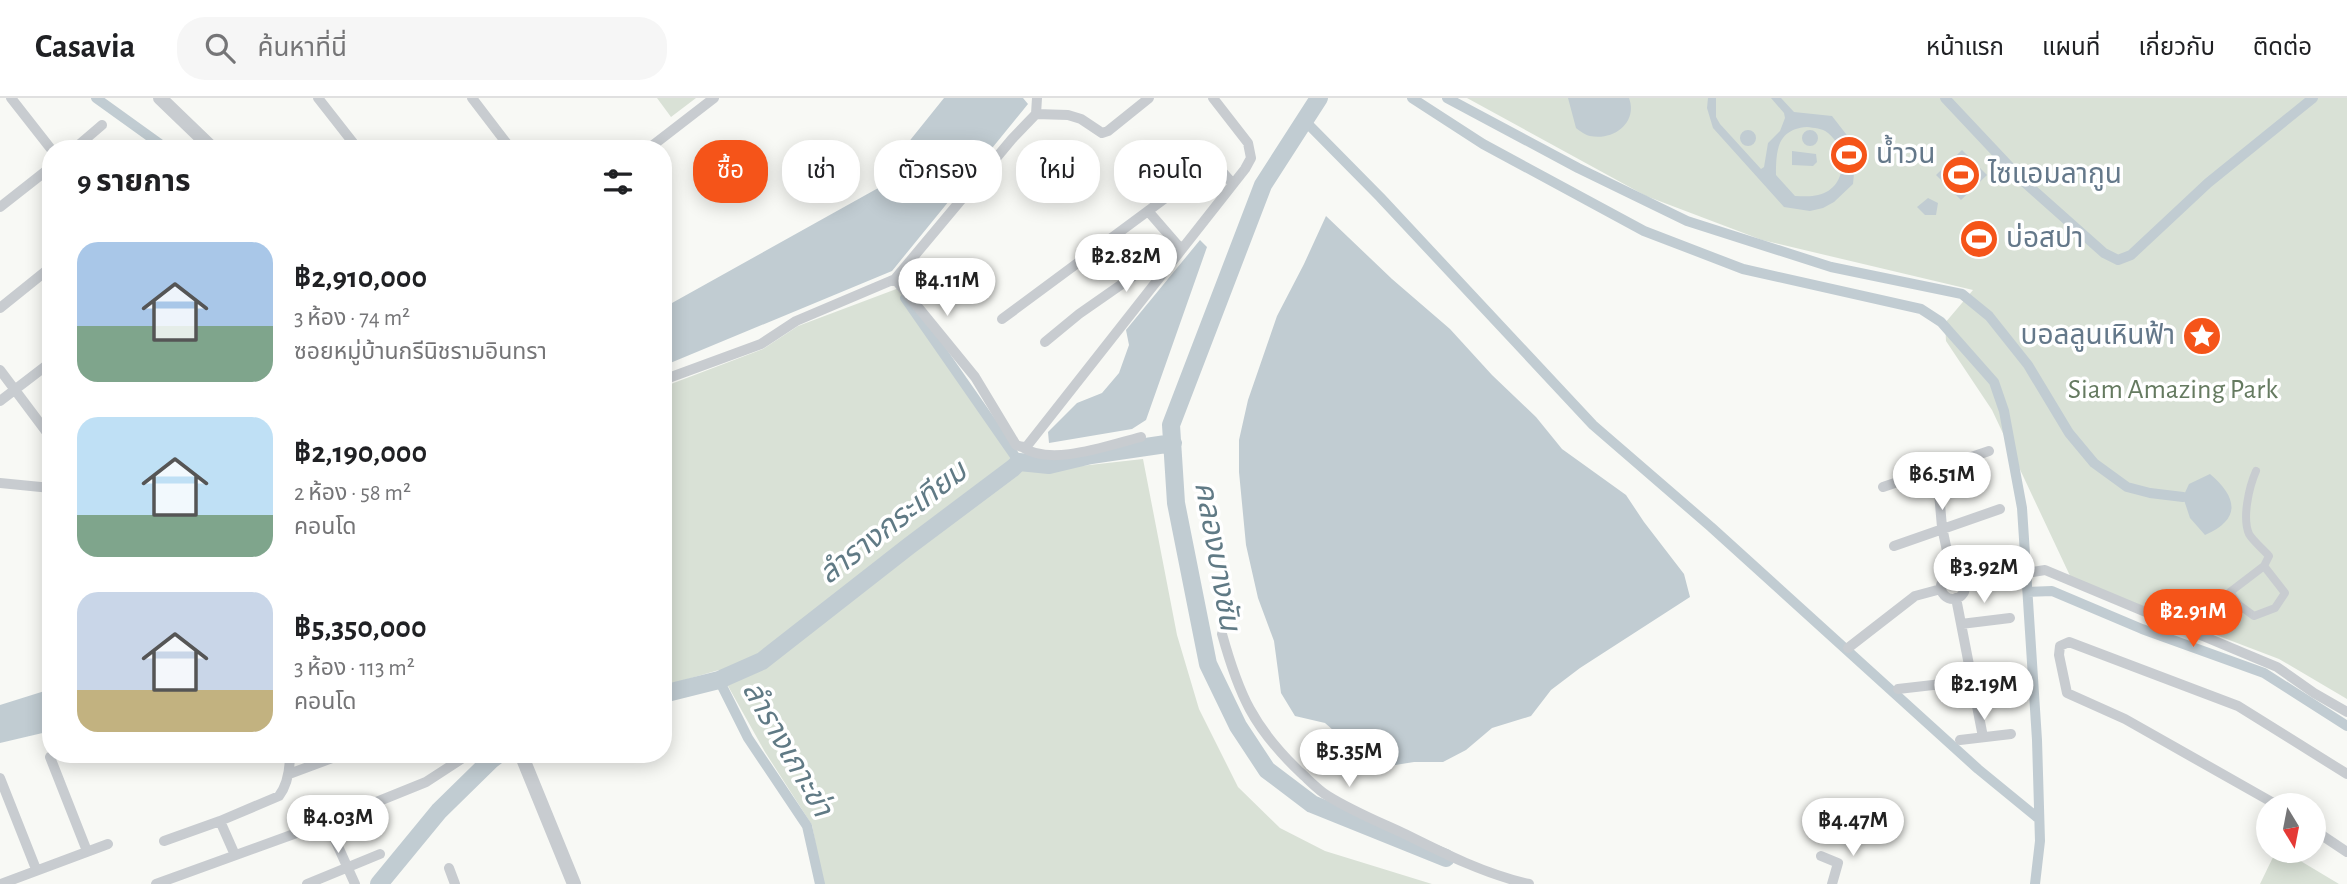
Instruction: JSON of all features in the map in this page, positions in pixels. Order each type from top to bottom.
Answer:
[{"type":"street","points":[[11,98],[44,140]]},
{"type":"street","points":[[160,98],[204,140]]},
{"type":"street","points":[[318,98],[351,140]]},
{"type":"street","points":[[472,98],[504,140]]},
{"type":"street","points":[[660,140],[714,98]]},
{"type":"street","points":[[672,377],[761,344],[796,321],[895,279],[1036,114],[1037,98]]},
{"type":"street","points":[[1036,114],[1068,115],[1081,119],[1102,133],[1149,98]]},
{"type":"street","points":[[1022,447],[1027,446],[1043,426],[1179,247],[1233,184],[1251,158],[1248,143],[1213,98]]},
{"type":"street","points":[[84,140],[102,125]]},
{"type":"street","points":[[1002,319],[1206,168],[1219,168],[1233,184]]},
{"type":"street","points":[[0,206],[42,174]]},
{"type":"street","points":[[1148,211],[1179,247]]},
{"type":"street","points":[[1045,342],[1079,314],[1179,247]]},
{"type":"street","points":[[0,308],[42,274]]},
{"type":"street","points":[[895,279],[975,377],[1016,445],[1035,454],[1055,455],[1075,453],[1141,437]]},
{"type":"street","points":[[0,401],[42,368]]},
{"type":"street","points":[[0,370],[42,426]]},
{"type":"street","points":[[1884,487],[1989,451]]},
{"type":"street","points":[[1937,470],[1942,529],[1952,575]]},
{"type":"street","points":[[2256,471],[2249,488],[2249,534],[2269,556],[2264,566],[2230,592],[2239,605],[2255,616],[2275,608],[2285,593],[2264,566]]},
{"type":"street","points":[[0,483],[42,487]]},
{"type":"street","points":[[1894,546],[2000,509]]},
{"type":"street","points":[[1964,583],[2045,570],[2277,667],[2347,712]]},
{"type":"street","points":[[1952,575],[1959,577],[1964,583],[1964,591],[1956,598],[1948,598],[1941,589],[1942,581],[1952,575]]},
{"type":"street","points":[[1848,648],[1916,596],[1941,589]]},
{"type":"street","points":[[1956,598],[1983,737]]},
{"type":"street","points":[[1961,624],[2010,618]]},
{"type":"street","points":[[1222,634],[1232,670],[1251,713],[1291,763],[1326,795],[1454,859],[1529,884]]},
{"type":"street","points":[[2256,793],[2125,719],[2067,693],[2059,655],[2060,646],[2069,642],[2238,706],[2347,774]]},
{"type":"street","points":[[1898,690],[2012,676]]},
{"type":"street","points":[[1960,740],[2011,734]]},
{"type":"street","points":[[52,763],[87,851]]},
{"type":"street","points":[[164,841],[279,796],[289,774],[290,763]]},
{"type":"street","points":[[289,774],[319,763]]},
{"type":"street","points":[[156,884],[426,782],[455,763]]},
{"type":"street","points":[[524,763],[574,884]]},
{"type":"street","points":[[0,778],[36,869]]},
{"type":"street","points":[[220,821],[235,855]]},
{"type":"street","points":[[327,821],[355,884]]},
{"type":"street","points":[[2326,838],[2347,852]]},
{"type":"street","points":[[1,884],[108,844]]},
{"type":"street","points":[[307,884],[380,854]]},
{"type":"street","points":[[1821,856],[1838,863],[1832,884]]},
{"type":"street","points":[[449,868],[455,884]]},
{"type":"green space","points":[[657,98],[696,98],[671,117]]},
{"type":"green space","name":"Siam Amazing Park","points":[[1467,98],[2347,98],[2347,699],[2279,659],[2072,580],[1992,410],[1946,341],[1945,323],[1973,290],[1762,240],[1646,196]]},
{"type":"green space","points":[[899,288],[980,398],[1017,457],[1045,470],[1143,459],[1177,635],[1199,709],[1238,787],[1280,828],[1325,851],[1432,884],[823,884],[812,825],[765,752],[719,670],[672,683],[672,384],[763,349],[798,326]]},
{"type":"green space","points":[[2270,863],[2304,863],[2339,884],[2260,884]]},
{"type":"shaded area","points":[[944,98],[1023,98],[1028,104],[999,140],[910,140]]},
{"type":"shaded area","points":[[1568,98],[1629,98],[1630,115],[1622,128],[1615,133],[1590,136],[1576,128]]},
{"type":"shaded area","name":"น้ำวน","points":[[1708,98],[1716,98],[1716,117],[1720,124],[1761,169],[1764,167],[1768,143],[1780,131],[1785,118],[1771,98],[1781,98],[1794,112],[1832,116],[1853,143],[1856,152],[1853,184],[1834,202],[1823,208],[1810,211],[1784,207],[1713,128],[1707,108]],"holes":[[[1807,127],[1826,131],[1835,140],[1842,159],[1842,168],[1835,185],[1828,191],[1815,196],[1795,196],[1776,175],[1778,150],[1780,143],[1790,132]]]},
{"type":"shaded area","points":[[1748,130],[1756,138],[1748,146],[1740,138]]},
{"type":"shaded area","points":[[1807,130],[1813,130],[1818,138],[1816,144],[1807,146],[1802,141],[1802,135]]},
{"type":"shaded area","name":"ไซแอมลากูน","points":[[1962,150],[1987,175],[1961,200],[1936,175]]},
{"type":"shaded area","points":[[1792,151],[1816,154],[1817,162],[1813,166],[1792,165]]},
{"type":"shaded area","points":[[874,190],[874,203],[947,203],[892,271],[672,362],[672,303],[851,203],[860,203],[860,198]]},
{"type":"shaded area","points":[[1928,198],[1938,203],[1936,215],[1925,215],[1917,207]]},
{"type":"shaded area","points":[[1326,216],[1392,279],[1450,329],[1492,375],[1536,417],[1562,449],[1626,495],[1684,574],[1690,597],[1580,668],[1551,690],[1531,716],[1492,728],[1466,750],[1443,762],[1414,762],[1389,766],[1350,745],[1325,723],[1295,716],[1281,693],[1274,641],[1258,598],[1246,545],[1239,472],[1239,440],[1248,400],[1277,316]]},
{"type":"shaded area","name":"บ่อสปา","points":[[1979,225],[1983,227],[1984,233],[1992,233],[1995,237],[1993,241],[1984,243],[1985,246],[1979,251],[1974,248],[1974,244],[1967,244],[1963,240],[1964,235]]},
{"type":"shaded area","points":[[1200,240],[1207,247],[1146,420],[1132,429],[1049,443],[1048,432],[1077,403],[1102,393],[1119,373],[1129,345],[1126,330]]},
{"type":"shaded area","points":[[2210,474],[2226,491],[2232,507],[2225,522],[2205,535],[2190,518],[2183,497],[2189,484]]},
{"type":"shaded area","points":[[42,692],[42,733],[0,743],[0,705]]},
{"type":"waterway","points":[[96,98],[154,140]]},
{"type":"waterway","name":"คลองบางชัน","points":[[1319,98],[1263,185],[1171,425],[1176,503],[1208,664],[1238,726],[1267,770],[1312,804],[1446,858]]},
{"type":"waterway","points":[[1412,98],[1483,144],[1644,231],[1743,269],[1921,309],[1941,322],[1994,382],[2004,411],[2022,508],[2037,740],[2040,841],[2035,884]]},
{"type":"waterway","points":[[1447,98],[1578,168],[1687,221],[1831,267],[1962,294],[1989,316],[2028,365],[2069,433],[2094,463],[2127,487],[2183,497]]},
{"type":"waterway","points":[[1945,98],[2023,181],[2104,253],[2118,260],[2131,255],[2208,183],[2313,98]]},
{"type":"waterway","points":[[1305,121],[1380,197],[1593,425],[1711,527],[1978,769],[2039,819]]},
{"type":"waterway","points":[[905,298],[1019,462]]},
{"type":"waterway","name":"ลำรางกระเทียม","points":[[672,692],[719,680],[762,661],[1019,462],[1049,465],[1091,455],[1173,443]]},
{"type":"waterway","points":[[2028,592],[2052,591],[2142,629],[2264,673],[2347,726]]},
{"type":"waterway","name":"ลำรางเกาะข่า","points":[[719,680],[748,738],[807,826],[820,884]]},
{"type":"waterway","name":"ลำรางกระเทียม","points":[[379,884],[439,811],[488,763]]},
{"type":"place","name":"น้ำวน","points":[[1849,155]]},
{"type":"place","name":"ไซแอมลากูน","points":[[1961,175]]},
{"type":"place","name":"บ่อสปา","points":[[1979,239]]},
{"type":"place","name":"บอลลูนเหินฟ้า","points":[[2202,336]]}]
